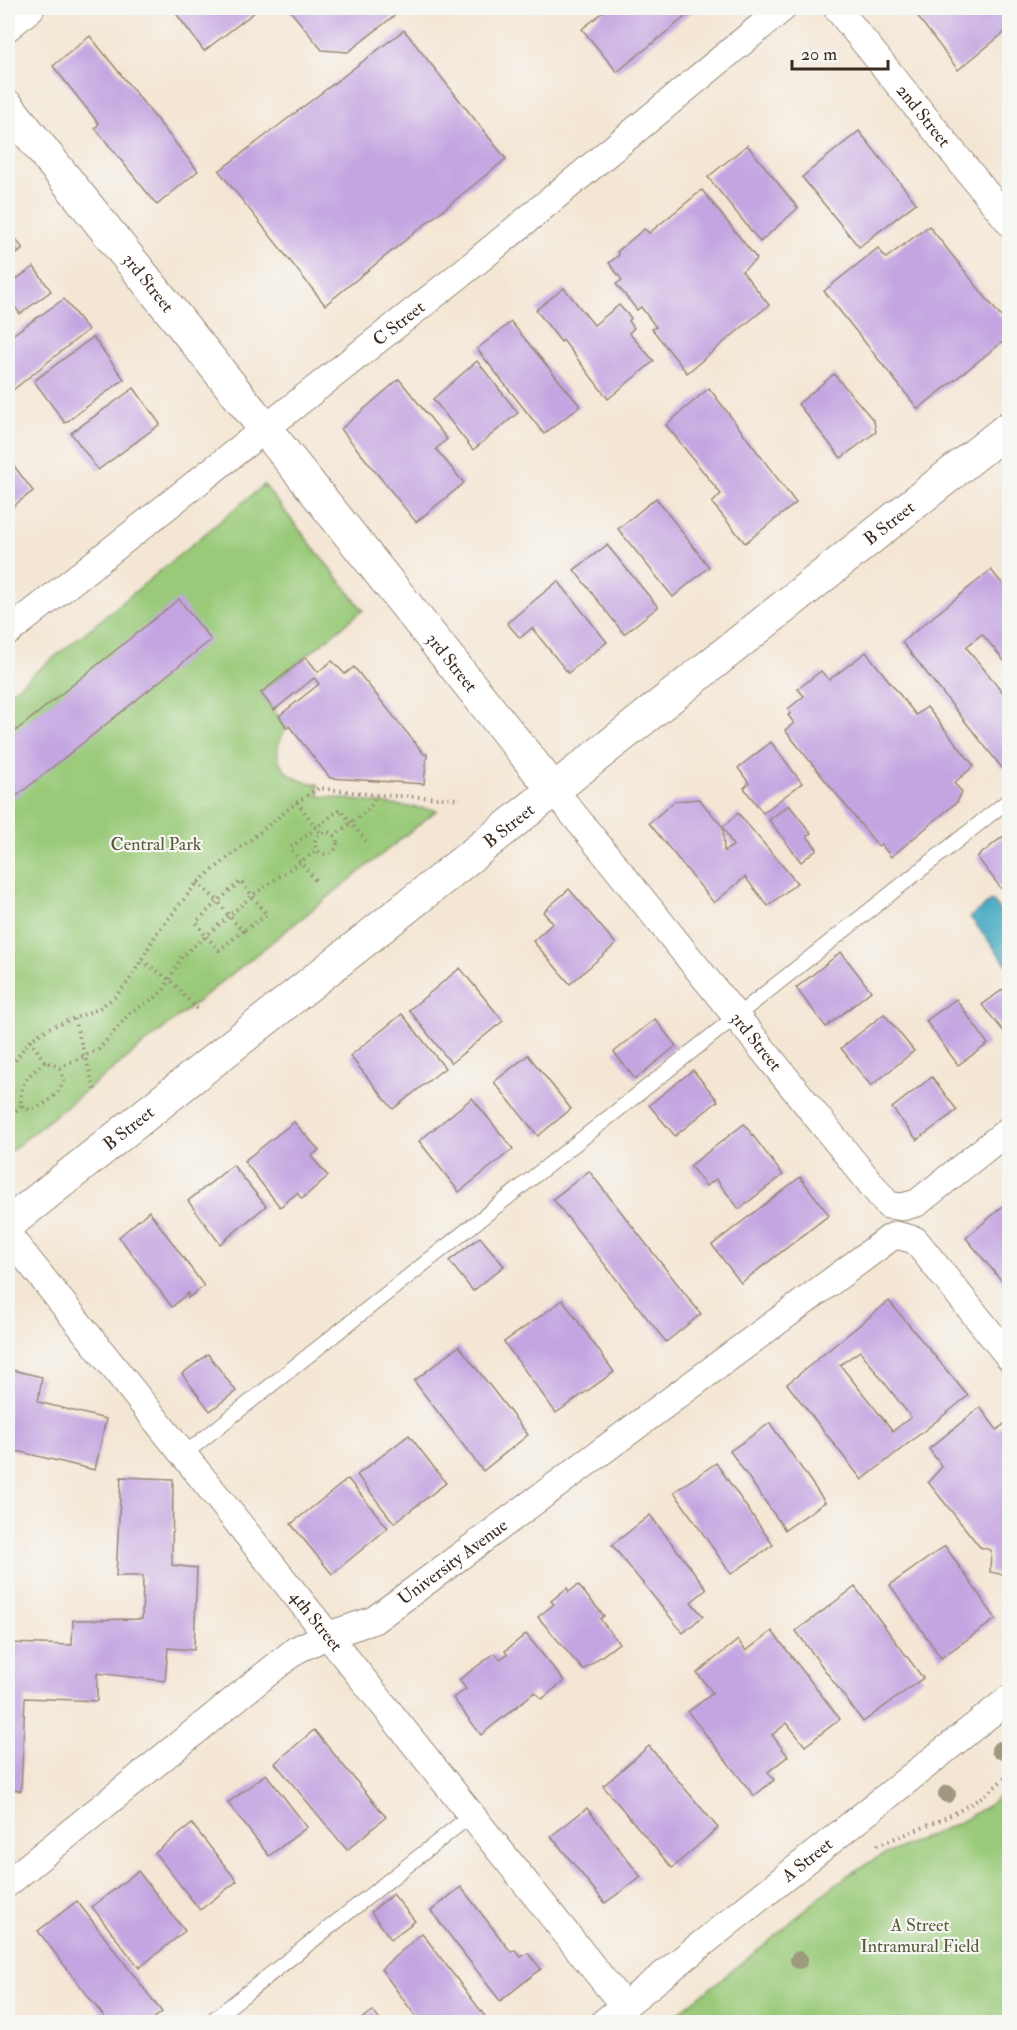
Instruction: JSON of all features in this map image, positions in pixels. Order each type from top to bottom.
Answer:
[{"type":"street","points":[[8,27],[31,8]]},
{"type":"street","name":"C Street","points":[[8,632],[476,262],[783,8]]},
{"type":"street","name":"2nd Street","points":[[837,8],[1010,223]]},
{"type":"street","name":"3rd Street","points":[[8,107],[888,1205],[902,1207],[917,1203],[1010,1129]]},
{"type":"street","name":"B Street","points":[[8,1224],[1010,427]]},
{"type":"street","name":"4th Street","points":[[8,1235],[470,1816],[614,2014]]},
{"type":"street","name":"University Avenue","points":[[8,1883],[296,1650],[326,1636],[374,1620],[896,1235],[915,1240],[1010,1358]]},
{"type":"street","name":"A Street","points":[[614,2014],[1010,1698]]},
{"type":"lane","points":[[183,1455],[1010,799]]},
{"type":"lane","points":[[210,2022],[470,1816]]},
{"type":"path","points":[[8,1070],[30,1040],[49,1028],[98,1009],[116,996],[129,981],[158,933],[197,883],[297,802],[319,788],[377,795],[460,799]]},
{"type":"path","points":[[334,837],[369,809],[377,795]]},
{"type":"path","points":[[297,802],[321,834]]},
{"type":"path","points":[[315,880],[290,848],[316,827],[340,809],[366,841]]},
{"type":"path","points":[[330,833],[334,837],[336,845],[333,851],[323,853],[317,850],[316,840],[321,834],[330,833]]},
{"type":"path","points":[[30,1040],[45,1062],[60,1067],[99,1049],[130,1013],[156,997],[170,980],[182,956],[253,896],[317,850]]},
{"type":"path","points":[[242,881],[267,915],[219,950],[196,922],[218,901],[242,881]]},
{"type":"path","points":[[197,883],[218,901],[243,931]]},
{"type":"path","points":[[142,961],[170,980],[197,1009]]},
{"type":"path","points":[[74,1019],[95,1090]]},
{"type":"path","points":[[8,1120],[21,1105],[20,1092],[25,1079],[45,1062]]},
{"type":"path","points":[[21,1105],[30,1110],[45,1104],[57,1094],[64,1080],[60,1067]]},
{"type":"path","points":[[869,1849],[942,1820],[964,1808],[985,1795],[1010,1772]]},
{"type":"green space","name":"Central Park","points":[[264,485],[363,610],[261,693],[287,728],[278,749],[282,766],[297,778],[318,784],[319,796],[437,810],[8,1153],[8,694]]},
{"type":"green space","name":"A Street Intramural Field","points":[[1009,1788],[1009,2022],[667,2022],[851,1873],[879,1857],[960,1822],[989,1805]]},
{"type":"water","points":[[992,900],[1009,922],[1010,963],[1007,965],[970,917]]},
{"type":"building","points":[[172,8],[260,8],[204,51]]},
{"type":"building","points":[[288,8],[404,8],[348,52],[322,50]]},
{"type":"building","points":[[608,8],[696,8],[617,72],[582,29]]},
{"type":"building","points":[[930,8],[1008,8],[1010,28],[958,70],[918,17]]},
{"type":"building","points":[[404,30],[506,159],[325,305],[219,171]]},
{"type":"building","points":[[90,36],[198,171],[157,205],[95,128],[99,124],[53,66]]},
{"type":"building","points":[[859,131],[916,203],[859,247],[802,177]]},
{"type":"building","points":[[747,145],[798,208],[760,242],[708,177]]},
{"type":"building","points":[[702,190],[757,259],[742,271],[769,305],[687,373],[652,329],[656,327],[641,307],[637,310],[616,284],[622,280],[609,263],[619,255],[617,252],[644,229],[649,233]]},
{"type":"building","points":[[929,226],[1010,328],[1010,336],[918,409],[824,291],[878,248],[886,258]]},
{"type":"building","points":[[8,228],[23,249],[8,260]]},
{"type":"building","points":[[34,267],[51,291],[20,314],[8,297],[8,285]]},
{"type":"building","points":[[564,288],[594,325],[619,305],[631,318],[629,321],[634,328],[629,333],[654,361],[608,399],[563,340],[561,342],[536,310]]},
{"type":"building","points":[[64,299],[88,330],[8,394],[8,338]]},
{"type":"building","points":[[511,322],[580,406],[544,434],[477,349]]},
{"type":"building","points":[[93,337],[124,379],[65,423],[34,381]]},
{"type":"building","points":[[477,361],[518,413],[473,450],[433,399]]},
{"type":"building","points":[[834,374],[874,421],[876,432],[841,458],[798,404]]},
{"type":"building","points":[[399,379],[447,439],[436,449],[464,483],[416,522],[341,429]]},
{"type":"building","points":[[134,388],[160,424],[98,470],[71,433]]},
{"type":"building","points":[[709,388],[796,503],[745,543],[712,503],[721,494],[666,425]]},
{"type":"building","points":[[8,458],[33,491],[11,508],[8,503]]},
{"type":"building","points":[[656,498],[709,567],[673,597],[618,529]]},
{"type":"building","points":[[607,545],[658,607],[624,634],[574,570]]},
{"type":"building","points":[[991,570],[1010,593],[1010,668],[982,634],[966,647],[1010,701],[1010,761],[1002,768],[902,642]]},
{"type":"building","points":[[558,581],[607,642],[568,673],[532,628],[520,638],[507,623]]},
{"type":"building","points":[[179,599],[211,640],[8,803],[8,737]]},
{"type":"building","points":[[866,652],[916,715],[927,707],[974,766],[954,783],[962,792],[957,802],[891,857],[881,844],[878,846],[785,730],[794,723],[788,715],[791,713],[788,709],[804,696],[798,689],[821,671],[829,680]]},
{"type":"building","points":[[306,657],[318,672],[332,661],[345,674],[354,667],[424,754],[427,754],[424,784],[330,778],[279,716],[319,684],[314,678],[274,710],[261,693]]},
{"type":"building","points":[[771,742],[802,783],[763,813],[744,788],[749,783],[738,768]]},
{"type":"building","points":[[699,799],[723,827],[738,813],[797,883],[768,906],[745,877],[714,903],[649,823],[675,801]],"holes":[[[723,827],[733,846],[724,851]]]},
{"type":"building","points":[[789,805],[811,833],[807,836],[817,849],[801,862],[769,820]]},
{"type":"building","points":[[1010,831],[1010,900],[977,857]]},
{"type":"building","points":[[569,889],[616,944],[570,984],[533,941],[553,923],[543,912]]},
{"type":"building","points":[[841,952],[871,991],[826,1027],[796,988]]},
{"type":"building","points":[[460,968],[503,1021],[451,1063],[409,1010]]},
{"type":"building","points":[[1010,984],[1010,1039],[982,1005]]},
{"type":"building","points":[[956,999],[988,1044],[958,1065],[926,1021]]},
{"type":"building","points":[[402,1014],[445,1068],[393,1109],[350,1056]]},
{"type":"building","points":[[884,1014],[914,1051],[871,1086],[841,1048]]},
{"type":"building","points":[[655,1019],[676,1046],[635,1079],[614,1052]]},
{"type":"building","points":[[528,1055],[571,1109],[538,1136],[494,1082]]},
{"type":"building","points":[[693,1070],[718,1101],[675,1136],[649,1105]]},
{"type":"building","points":[[932,1077],[957,1110],[917,1140],[892,1108]]},
{"type":"building","points":[[472,1098],[513,1149],[459,1192],[419,1141]]},
{"type":"building","points":[[294,1122],[319,1150],[311,1156],[328,1176],[302,1199],[297,1193],[280,1207],[244,1161]]},
{"type":"building","points":[[744,1124],[783,1175],[739,1209],[716,1179],[706,1186],[690,1166]]},
{"type":"building","points":[[233,1165],[266,1206],[220,1244],[188,1201]]},
{"type":"building","points":[[589,1171],[701,1314],[666,1342],[553,1199]]},
{"type":"building","points":[[800,1177],[829,1215],[741,1283],[712,1245]]},
{"type":"building","points":[[1010,1200],[1010,1291],[966,1238]]},
{"type":"building","points":[[149,1211],[204,1286],[188,1298],[188,1293],[172,1307],[119,1237]]},
{"type":"building","points":[[480,1237],[504,1266],[473,1291],[449,1261]]},
{"type":"building","points":[[563,1300],[614,1372],[556,1413],[504,1342]]},
{"type":"building","points":[[889,1301],[968,1396],[862,1480],[787,1384]],"holes":[[[860,1351],[911,1417],[893,1431],[840,1365]]]},
{"type":"building","points":[[459,1346],[528,1435],[483,1471],[414,1381]]},
{"type":"building","points":[[208,1354],[236,1391],[210,1411],[182,1374]]},
{"type":"building","points":[[8,1369],[42,1377],[38,1402],[106,1419],[95,1470],[8,1449]]},
{"type":"building","points":[[980,1407],[997,1430],[1004,1424],[1010,1431],[1010,1576],[990,1572],[991,1550],[980,1547],[928,1482],[942,1467],[929,1449]]},
{"type":"building","points":[[770,1423],[825,1502],[785,1530],[730,1451]]},
{"type":"building","points":[[409,1435],[446,1483],[394,1523],[357,1475]]},
{"type":"building","points":[[716,1463],[773,1545],[731,1574],[674,1492]]},
{"type":"building","points":[[121,1477],[173,1479],[172,1565],[197,1568],[194,1650],[168,1648],[165,1681],[97,1673],[97,1701],[25,1698],[21,1791],[8,1789],[8,1643],[72,1645],[73,1620],[142,1619],[143,1576],[116,1576]]},
{"type":"building","points":[[348,1479],[388,1528],[332,1574],[291,1524]]},
{"type":"building","points":[[650,1515],[707,1589],[691,1602],[703,1616],[683,1633],[612,1545]]},
{"type":"building","points":[[945,1546],[996,1619],[941,1658],[890,1585]]},
{"type":"building","points":[[578,1585],[604,1616],[600,1619],[619,1643],[583,1670],[538,1617],[554,1604],[551,1601],[567,1588],[569,1592]]},
{"type":"building","points":[[855,1587],[923,1678],[863,1722],[796,1631]]},
{"type":"building","points":[[772,1631],[840,1719],[805,1746],[787,1723],[772,1735],[788,1756],[768,1772],[774,1780],[754,1796],[688,1712],[713,1693],[697,1673],[738,1640],[746,1651]]},
{"type":"building","points":[[526,1634],[564,1681],[542,1699],[535,1692],[481,1735],[453,1698],[466,1689],[459,1680],[495,1653],[500,1659],[507,1654],[505,1651]]},
{"type":"building","points":[[314,1730],[386,1817],[347,1850],[275,1763]]},
{"type":"building","points":[[649,1746],[718,1828],[672,1868],[603,1786]]},
{"type":"building","points":[[266,1774],[307,1827],[269,1856],[228,1803]]},
{"type":"building","points":[[587,1808],[641,1877],[605,1903],[551,1836]]},
{"type":"building","points":[[192,1824],[237,1881],[200,1910],[155,1853]]},
{"type":"building","points":[[138,1871],[185,1931],[139,1968],[92,1907]]},
{"type":"building","points":[[461,1887],[511,1952],[515,1950],[521,1957],[528,1953],[541,1969],[500,2001],[431,1911]]},
{"type":"building","points":[[393,1894],[415,1921],[391,1939],[371,1912]]},
{"type":"building","points":[[77,1901],[162,2012],[149,2022],[108,2022],[38,1931]]},
{"type":"building","points":[[422,1933],[487,2019],[482,2022],[420,2022],[381,1969]]},
{"type":"building","points":[[373,2011],[381,2022],[357,2022]]}]
